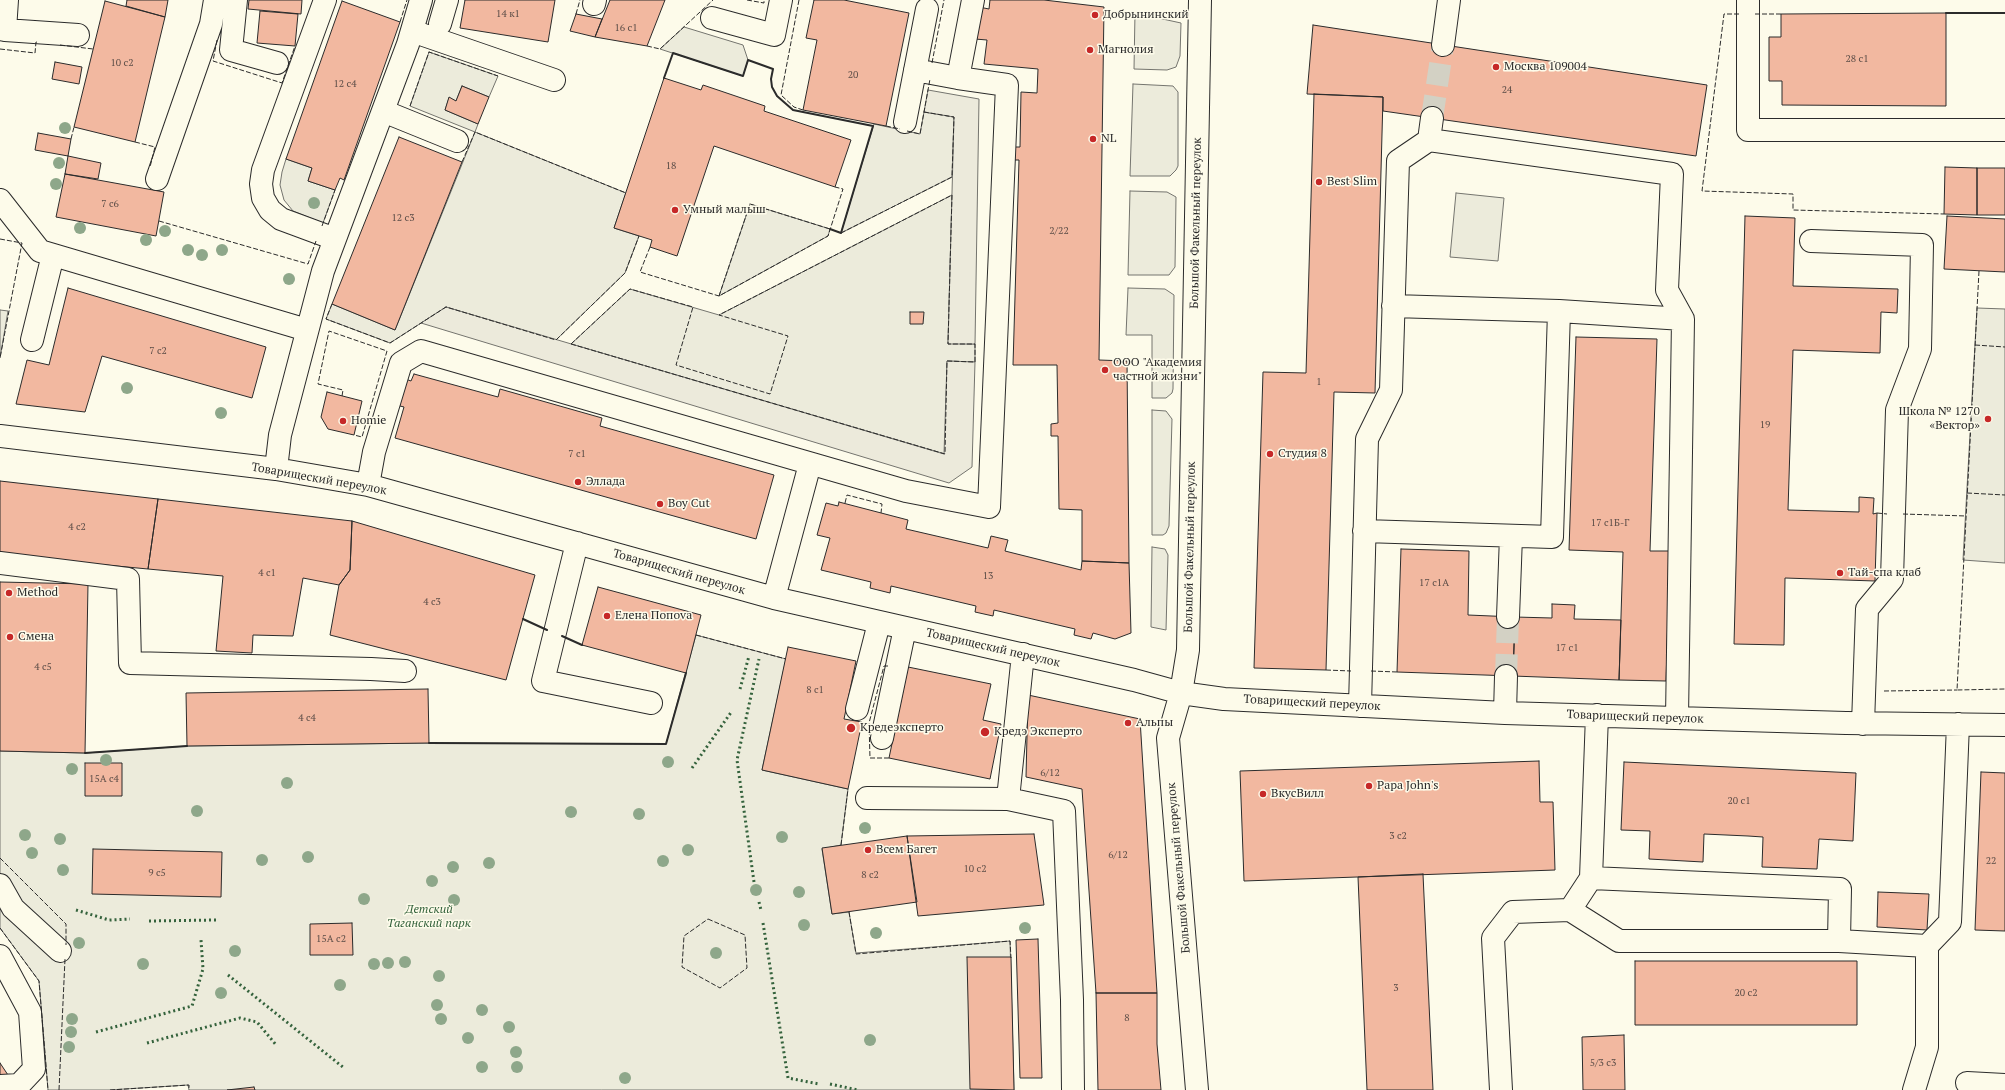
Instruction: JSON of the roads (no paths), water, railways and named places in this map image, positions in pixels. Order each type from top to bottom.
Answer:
[{"type":"street","points":[[7,0],[3,30],[78,35]]},
{"type":"street","points":[[158,179],[211,24],[215,0]]},
{"type":"street","points":[[236,0],[231,50],[277,63]]},
{"type":"street","points":[[325,0],[263,170],[261,184],[263,198],[270,210],[281,219],[335,239]]},
{"type":"street","points":[[276,469],[280,435],[323,271],[412,31],[421,0]]},
{"type":"street","points":[[440,24],[447,0]]},
{"type":"street","points":[[712,18],[774,35],[781,0]]},
{"type":"street","points":[[958,78],[973,0]]},
{"type":"street","name":"Большой Факельный переулок","points":[[1197,1090],[1168,738],[1181,693],[1188,650],[1200,0]]},
{"type":"street","points":[[1443,45],[1449,0]]},
{"type":"street","points":[[1748,0],[1748,130],[2005,130]]},
{"type":"street","points":[[905,122],[927,9]]},
{"type":"street","points":[[412,31],[554,80]]},
{"type":"street","points":[[368,485],[374,452],[401,363],[421,351],[906,491],[989,507],[1007,85],[915,70]]},
{"type":"street","points":[[383,111],[457,141]]},
{"type":"street","points":[[1429,140],[1432,118]]},
{"type":"street","points":[[1360,706],[1364,531],[1368,439],[1391,390],[1398,161],[1429,140],[1672,174],[1667,290],[1683,319],[1677,718]]},
{"type":"street","points":[[0,200],[40,251],[308,330]]},
{"type":"street","points":[[1811,242],[1922,244],[1920,349],[1897,410],[1892,579],[1867,609],[1863,724]]},
{"type":"street","points":[[32,340],[53,255]]},
{"type":"street","points":[[1393,306],[1559,311],[1683,319]]},
{"type":"street","points":[[1364,531],[1552,537],[1559,311]]},
{"type":"street","name":"Товарищеский переулок","points":[[0,436],[276,469],[368,485],[774,598],[879,623],[1024,654],[1134,680],[1181,693],[1224,699],[1505,713],[1863,724],[2005,725]]},
{"type":"street","points":[[774,598],[810,464]]},
{"type":"street","points":[[1508,617],[1511,536]]},
{"type":"street","points":[[577,543],[543,681],[651,704]]},
{"type":"street","points":[[0,563],[128,579],[130,663],[371,669],[405,672]]},
{"type":"street","points":[[857,710],[879,623]]},
{"type":"street","points":[[882,738],[905,628]]},
{"type":"street","points":[[1008,800],[1024,654]]},
{"type":"street","points":[[1505,713],[1506,676]]},
{"type":"street","points":[[1570,910],[1591,878],[1597,715]]},
{"type":"street","points":[[1914,1090],[1927,1047],[1927,946],[1950,922],[1958,724]]},
{"type":"street","points":[[867,798],[1008,800],[1064,811],[1072,1000],[1072,1090]]},
{"type":"street","points":[[1591,878],[1840,889],[1839,941]]},
{"type":"street","points":[[0,885],[13,908],[60,951]]},
{"type":"street","points":[[1501,1090],[1493,938],[1513,912],[1570,910],[1619,941],[1839,941],[1927,946]]},
{"type":"street","points":[[0,956],[30,1012],[34,1069],[19,1085],[0,1086]]},
{"type":"street","points":[[1967,1083],[2005,1085]]},
{"type":"tunnel","points":[[1432,118],[1443,45]]},
{"type":"tunnel","points":[[1506,676],[1508,617]]},
{"type":"place","name":"Добрынинский","points":[[1095,15]]},
{"type":"place","name":"Магнолия","points":[[1090,50]]},
{"type":"place","name":"Москва 109004","points":[[1496,67]]},
{"type":"place","name":"NL","points":[[1093,139]]},
{"type":"place","name":"Best Slim","points":[[1319,182]]},
{"type":"place","name":"Умный малыш","points":[[675,210]]},
{"type":"place","name":"ООО \"Академия частной жизни\"","points":[[1105,370]]},
{"type":"place","name":"Школа № 1270 «Вектор»","points":[[1988,419]]},
{"type":"place","name":"Homie","points":[[343,421]]},
{"type":"place","name":"Студия 8","points":[[1270,454]]},
{"type":"place","name":"Эллада","points":[[578,482]]},
{"type":"place","name":"Boy Cut","points":[[660,504]]},
{"type":"place","name":"Тай-спа клаб","points":[[1840,573]]},
{"type":"place","name":"Method","points":[[9,593]]},
{"type":"place","name":"Елена Попоva","points":[[607,616]]},
{"type":"place","name":"Смена","points":[[10,637]]},
{"type":"place","name":"Альпы","points":[[1128,723]]},
{"type":"place","name":"Кредеэксперто","points":[[851,728]]},
{"type":"place","name":"Кредэ Эксперто","points":[[985,732]]},
{"type":"place","name":"Papa John's","points":[[1369,786]]},
{"type":"place","name":"ВкусВилл","points":[[1263,794]]},
{"type":"place","name":"Всем Багет","points":[[868,850]]},
{"type":"park label","name":"Детский Таганский парк","points":[[429,917]]}]
